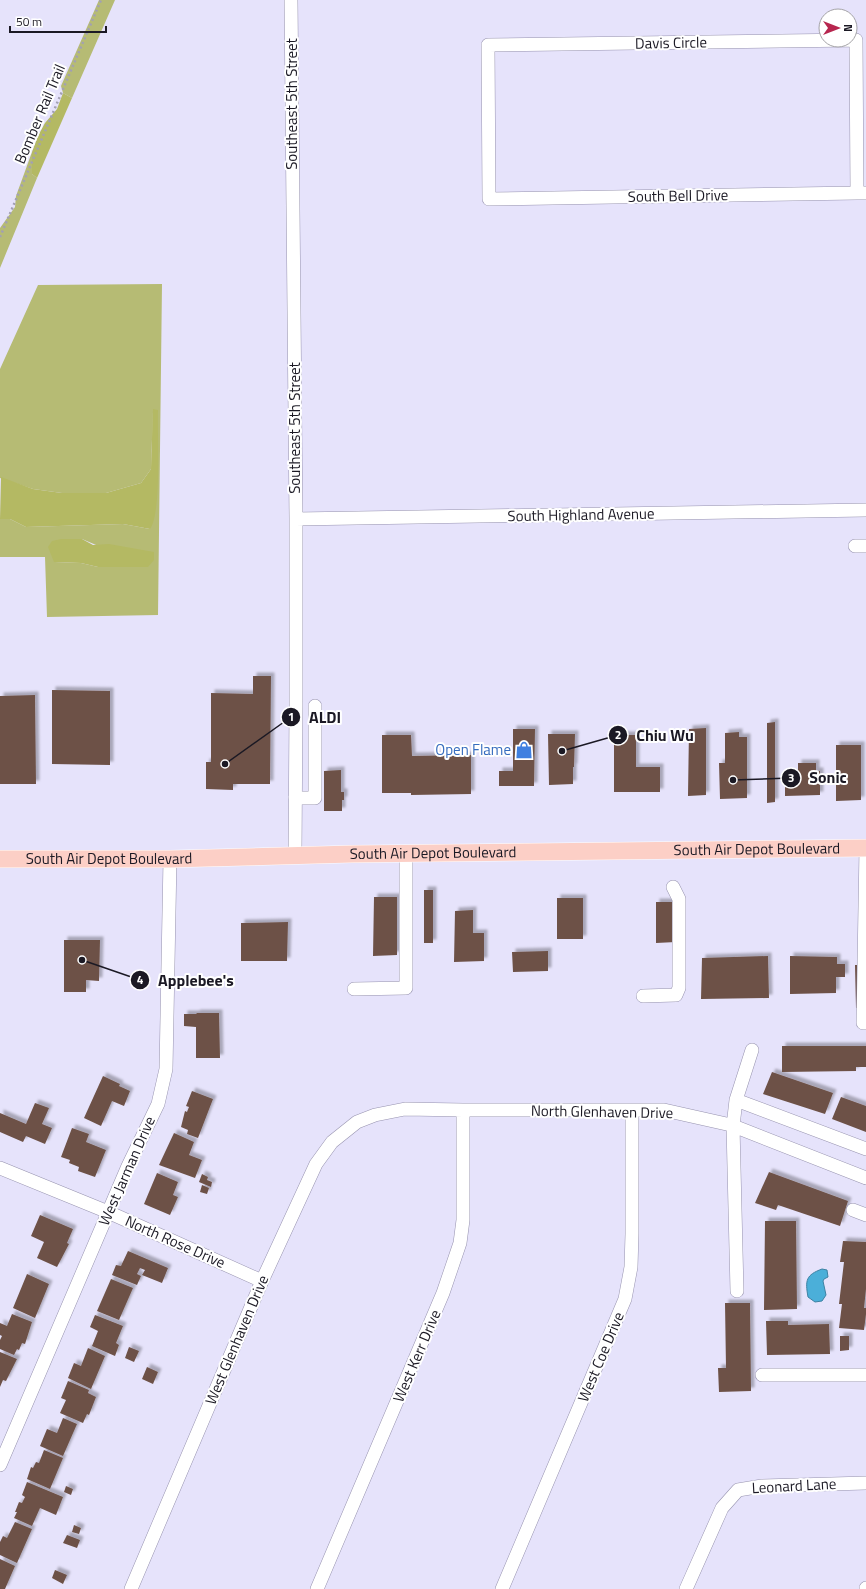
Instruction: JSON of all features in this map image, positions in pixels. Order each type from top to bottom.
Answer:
[{"type":"main road","name":"South Air Depot Boulevard","points":[[0,859],[866,848]]},
{"type":"street","name":"Southeast 5th Street","points":[[292,0],[296,519],[295,855]]},
{"type":"street","name":"Davis Circle","points":[[490,199],[488,45],[856,40],[862,193]]},
{"type":"street","name":"South Bell Drive","points":[[490,199],[862,193]]},
{"type":"street","name":"South Highland Avenue","points":[[296,519],[866,510]]},
{"type":"street","points":[[295,798],[315,798],[315,706]]},
{"type":"street","points":[[866,848],[862,1023],[866,1023]]},
{"type":"street","points":[[354,989],[406,988],[406,854]]},
{"type":"street","name":"West Jarman Drive","points":[[0,1465],[128,1166],[158,1104],[166,1069],[170,858]]},
{"type":"street","points":[[643,996],[676,995],[679,988],[679,899],[673,887]]},
{"type":"street","points":[[737,1291],[734,1126],[736,1100],[752,1050]]},
{"type":"street","points":[[736,1100],[866,1149]]},
{"type":"street","name":"North Glenhaven Drive","points":[[375,1115],[405,1109],[664,1110],[734,1126],[866,1178]]},
{"type":"street","name":"West Kerr Drive","points":[[317,1589],[444,1293],[454,1264],[460,1244],[463,1220],[463,1110]]},
{"type":"street","name":"West Coe Drive","points":[[502,1589],[625,1299],[631,1267],[632,1110]]},
{"type":"street","name":"West Glenhaven Drive","points":[[131,1589],[262,1281],[320,1158],[332,1142],[357,1122],[375,1115]]},
{"type":"street","name":"North Rose Drive","points":[[0,1168],[108,1212],[262,1281]]},
{"type":"street","points":[[853,1210],[866,1215]]},
{"type":"street","points":[[762,1375],[866,1375]]},
{"type":"street","name":"Leonard Lane","points":[[686,1589],[722,1508],[738,1490],[762,1486],[866,1483]]},
{"type":"path","name":"Bomber Rail Trail","points":[[0,237],[101,0]]},
{"type":"green space","points":[[99,0],[115,0],[72,98],[63,93],[61,86]]},
{"type":"green space","points":[[63,93],[72,98],[37,178],[32,174],[32,152],[45,123],[57,109]]},
{"type":"green space","points":[[32,152],[32,174],[37,178],[0,268],[0,228],[15,207],[16,196]]},
{"type":"green space","points":[[162,284],[158,615],[47,617],[45,557],[0,557],[0,519],[10,519],[26,527],[123,524],[150,529],[153,410],[151,469],[141,483],[106,493],[62,493],[33,489],[0,478],[0,369],[38,285]],"holes":[[[82,539],[148,567],[98,567],[81,563],[55,562]]]},
{"type":"green space","points":[[153,409],[158,410],[158,490],[154,520],[150,529],[123,524],[26,527],[10,519],[0,519],[1,477],[33,489],[62,493],[106,493],[141,483],[151,469]]},
{"type":"green space","points":[[61,539],[82,539],[93,545],[109,544],[154,552],[154,560],[148,567],[98,567],[81,563],[54,562],[48,547],[52,541]]},
{"type":"water","points":[[822,1269],[827,1270],[828,1277],[823,1281],[826,1295],[822,1301],[815,1302],[808,1297],[807,1282],[810,1276]]},
{"type":"building","points":[[253,676],[271,676],[270,784],[233,784],[233,790],[206,789],[206,762],[211,762],[211,693],[253,694]]},
{"type":"building","points":[[52,690],[110,691],[110,765],[52,764]]},
{"type":"building","points":[[35,695],[36,784],[0,784],[0,696]]},
{"type":"building","points":[[775,722],[775,802],[767,803],[767,723]]},
{"type":"building","points":[[706,728],[706,795],[688,796],[689,729]]},
{"type":"building","name":"Open Flame","points":[[513,729],[535,729],[534,786],[499,786],[499,771],[513,771]]},
{"type":"building","points":[[739,732],[739,737],[747,737],[747,798],[720,799],[719,763],[725,763],[725,733]]},
{"type":"building","points":[[548,734],[575,734],[573,784],[549,785]]},
{"type":"building","points":[[382,735],[411,735],[412,756],[471,755],[471,794],[411,795],[411,793],[382,793]]},
{"type":"building","points":[[614,735],[636,735],[636,767],[660,767],[660,792],[614,792]]},
{"type":"building","points":[[836,745],[861,745],[861,800],[836,801]]},
{"type":"building","points":[[798,763],[816,763],[816,771],[820,771],[820,795],[785,796],[785,774],[798,774]]},
{"type":"building","points":[[341,770],[341,792],[344,792],[342,811],[324,811],[324,771]]},
{"type":"building","points":[[424,890],[433,890],[433,943],[424,943]]},
{"type":"building","points":[[374,897],[397,897],[397,955],[373,956]]},
{"type":"building","points":[[557,898],[583,898],[583,939],[557,939]]},
{"type":"building","points":[[656,902],[676,902],[676,942],[656,943]]},
{"type":"building","points":[[473,910],[473,933],[484,933],[484,961],[454,962],[455,911]]},
{"type":"building","points":[[288,922],[287,961],[241,961],[241,923]]},
{"type":"building","points":[[64,940],[100,940],[99,981],[86,980],[86,992],[64,992]]},
{"type":"building","points":[[548,951],[548,971],[513,972],[512,952]]},
{"type":"building","points":[[768,956],[769,998],[701,999],[702,958]]},
{"type":"building","points":[[790,956],[837,957],[837,964],[845,964],[845,977],[836,977],[836,993],[790,994]]},
{"type":"building","points":[[855,965],[866,965],[866,1008],[856,1008]]},
{"type":"building","points":[[196,1013],[219,1013],[220,1058],[196,1058],[196,1027],[184,1026],[184,1014],[197,1014]]},
{"type":"building","points":[[782,1046],[866,1046],[866,1067],[856,1067],[856,1071],[782,1072]]},
{"type":"building","points":[[772,1072],[833,1093],[825,1114],[763,1094]]},
{"type":"building","points":[[103,1076],[120,1084],[119,1086],[130,1091],[124,1106],[112,1101],[101,1126],[84,1118]]},
{"type":"building","points":[[192,1091],[213,1099],[198,1138],[187,1134],[188,1130],[181,1127],[185,1111],[187,1112],[189,1107],[186,1106]]},
{"type":"building","points":[[841,1097],[866,1106],[866,1132],[832,1119]]},
{"type":"building","points":[[35,1103],[49,1108],[42,1124],[52,1128],[45,1144],[26,1136],[23,1142],[0,1132],[0,1113],[26,1124]]},
{"type":"building","points":[[72,1128],[89,1134],[86,1142],[106,1150],[95,1177],[78,1171],[79,1167],[69,1163],[70,1160],[61,1157]]},
{"type":"building","points":[[174,1133],[194,1142],[189,1155],[202,1160],[195,1178],[159,1165]]},
{"type":"building","points":[[769,1172],[848,1201],[840,1226],[778,1205],[776,1210],[755,1203]]},
{"type":"building","points":[[157,1173],[178,1182],[173,1195],[178,1197],[170,1215],[144,1204]]},
{"type":"building","points":[[202,1174],[208,1177],[207,1180],[212,1182],[211,1187],[199,1182]]},
{"type":"building","points":[[202,1185],[209,1188],[207,1194],[200,1192]]},
{"type":"building","points":[[40,1215],[73,1229],[67,1243],[69,1244],[57,1267],[37,1258],[44,1242],[31,1236]]},
{"type":"building","points":[[765,1221],[796,1221],[797,1309],[764,1310]]},
{"type":"building","points":[[843,1241],[866,1242],[866,1289],[864,1308],[866,1308],[866,1314],[864,1330],[839,1328],[842,1304],[839,1304],[844,1262],[840,1262]]},
{"type":"building","points":[[128,1251],[168,1268],[162,1283],[142,1275],[145,1270],[140,1268],[137,1274],[141,1276],[137,1285],[112,1275],[116,1265],[121,1266]]},
{"type":"building","points":[[27,1274],[49,1284],[35,1318],[13,1308]]},
{"type":"building","points":[[111,1279],[133,1288],[119,1320],[97,1311]]},
{"type":"building","points":[[725,1303],[750,1303],[751,1391],[719,1392],[718,1368],[726,1368]]},
{"type":"building","points":[[12,1314],[32,1322],[25,1344],[22,1343],[19,1350],[17,1349],[14,1355],[0,1349],[0,1340],[2,1336],[0,1335],[0,1323],[7,1326]]},
{"type":"building","points":[[95,1315],[123,1326],[116,1343],[119,1345],[115,1356],[92,1346],[98,1331],[90,1327]]},
{"type":"building","points":[[766,1321],[788,1321],[788,1325],[829,1324],[830,1354],[767,1355]]},
{"type":"building","points":[[840,1336],[849,1336],[849,1350],[840,1351]]},
{"type":"building","points":[[129,1347],[139,1351],[134,1362],[125,1358]]},
{"type":"building","points":[[88,1348],[105,1356],[91,1389],[68,1378],[74,1363],[81,1366]]},
{"type":"building","points":[[0,1352],[17,1359],[6,1381],[3,1380],[0,1387]]},
{"type":"building","points":[[147,1367],[158,1372],[153,1384],[142,1379]]},
{"type":"building","points":[[68,1381],[89,1390],[88,1393],[96,1397],[89,1415],[87,1414],[83,1423],[60,1413],[66,1400],[61,1398]]},
{"type":"building","points":[[63,1418],[77,1424],[63,1456],[40,1446],[47,1429],[57,1433]]},
{"type":"building","points":[[44,1450],[63,1458],[50,1489],[27,1479],[31,1467],[33,1468],[36,1462],[39,1463]]},
{"type":"building","points":[[27,1482],[63,1497],[56,1515],[40,1508],[32,1526],[14,1518],[19,1502],[22,1503],[25,1497],[22,1495]]},
{"type":"building","points":[[66,1486],[73,1489],[71,1495],[64,1492]]},
{"type":"building","points":[[15,1522],[32,1529],[17,1563],[0,1555],[0,1542],[3,1536],[7,1538]]},
{"type":"building","points":[[74,1525],[81,1528],[79,1534],[72,1532]]},
{"type":"building","points":[[67,1535],[80,1540],[77,1548],[63,1543]]},
{"type":"building","points":[[0,1559],[15,1566],[5,1589],[0,1589]]},
{"type":"building","points":[[55,1570],[67,1575],[63,1584],[52,1578]]},
{"type":"place","name":"Open Flame","points":[[524,750]]},
{"type":"place","name":"Chiu Wu","points":[[562,751]]},
{"type":"place","name":"ALDI","points":[[225,764]]},
{"type":"place","name":"Sonic","points":[[733,780]]},
{"type":"place","name":"Applebee's","points":[[82,960]]}]
